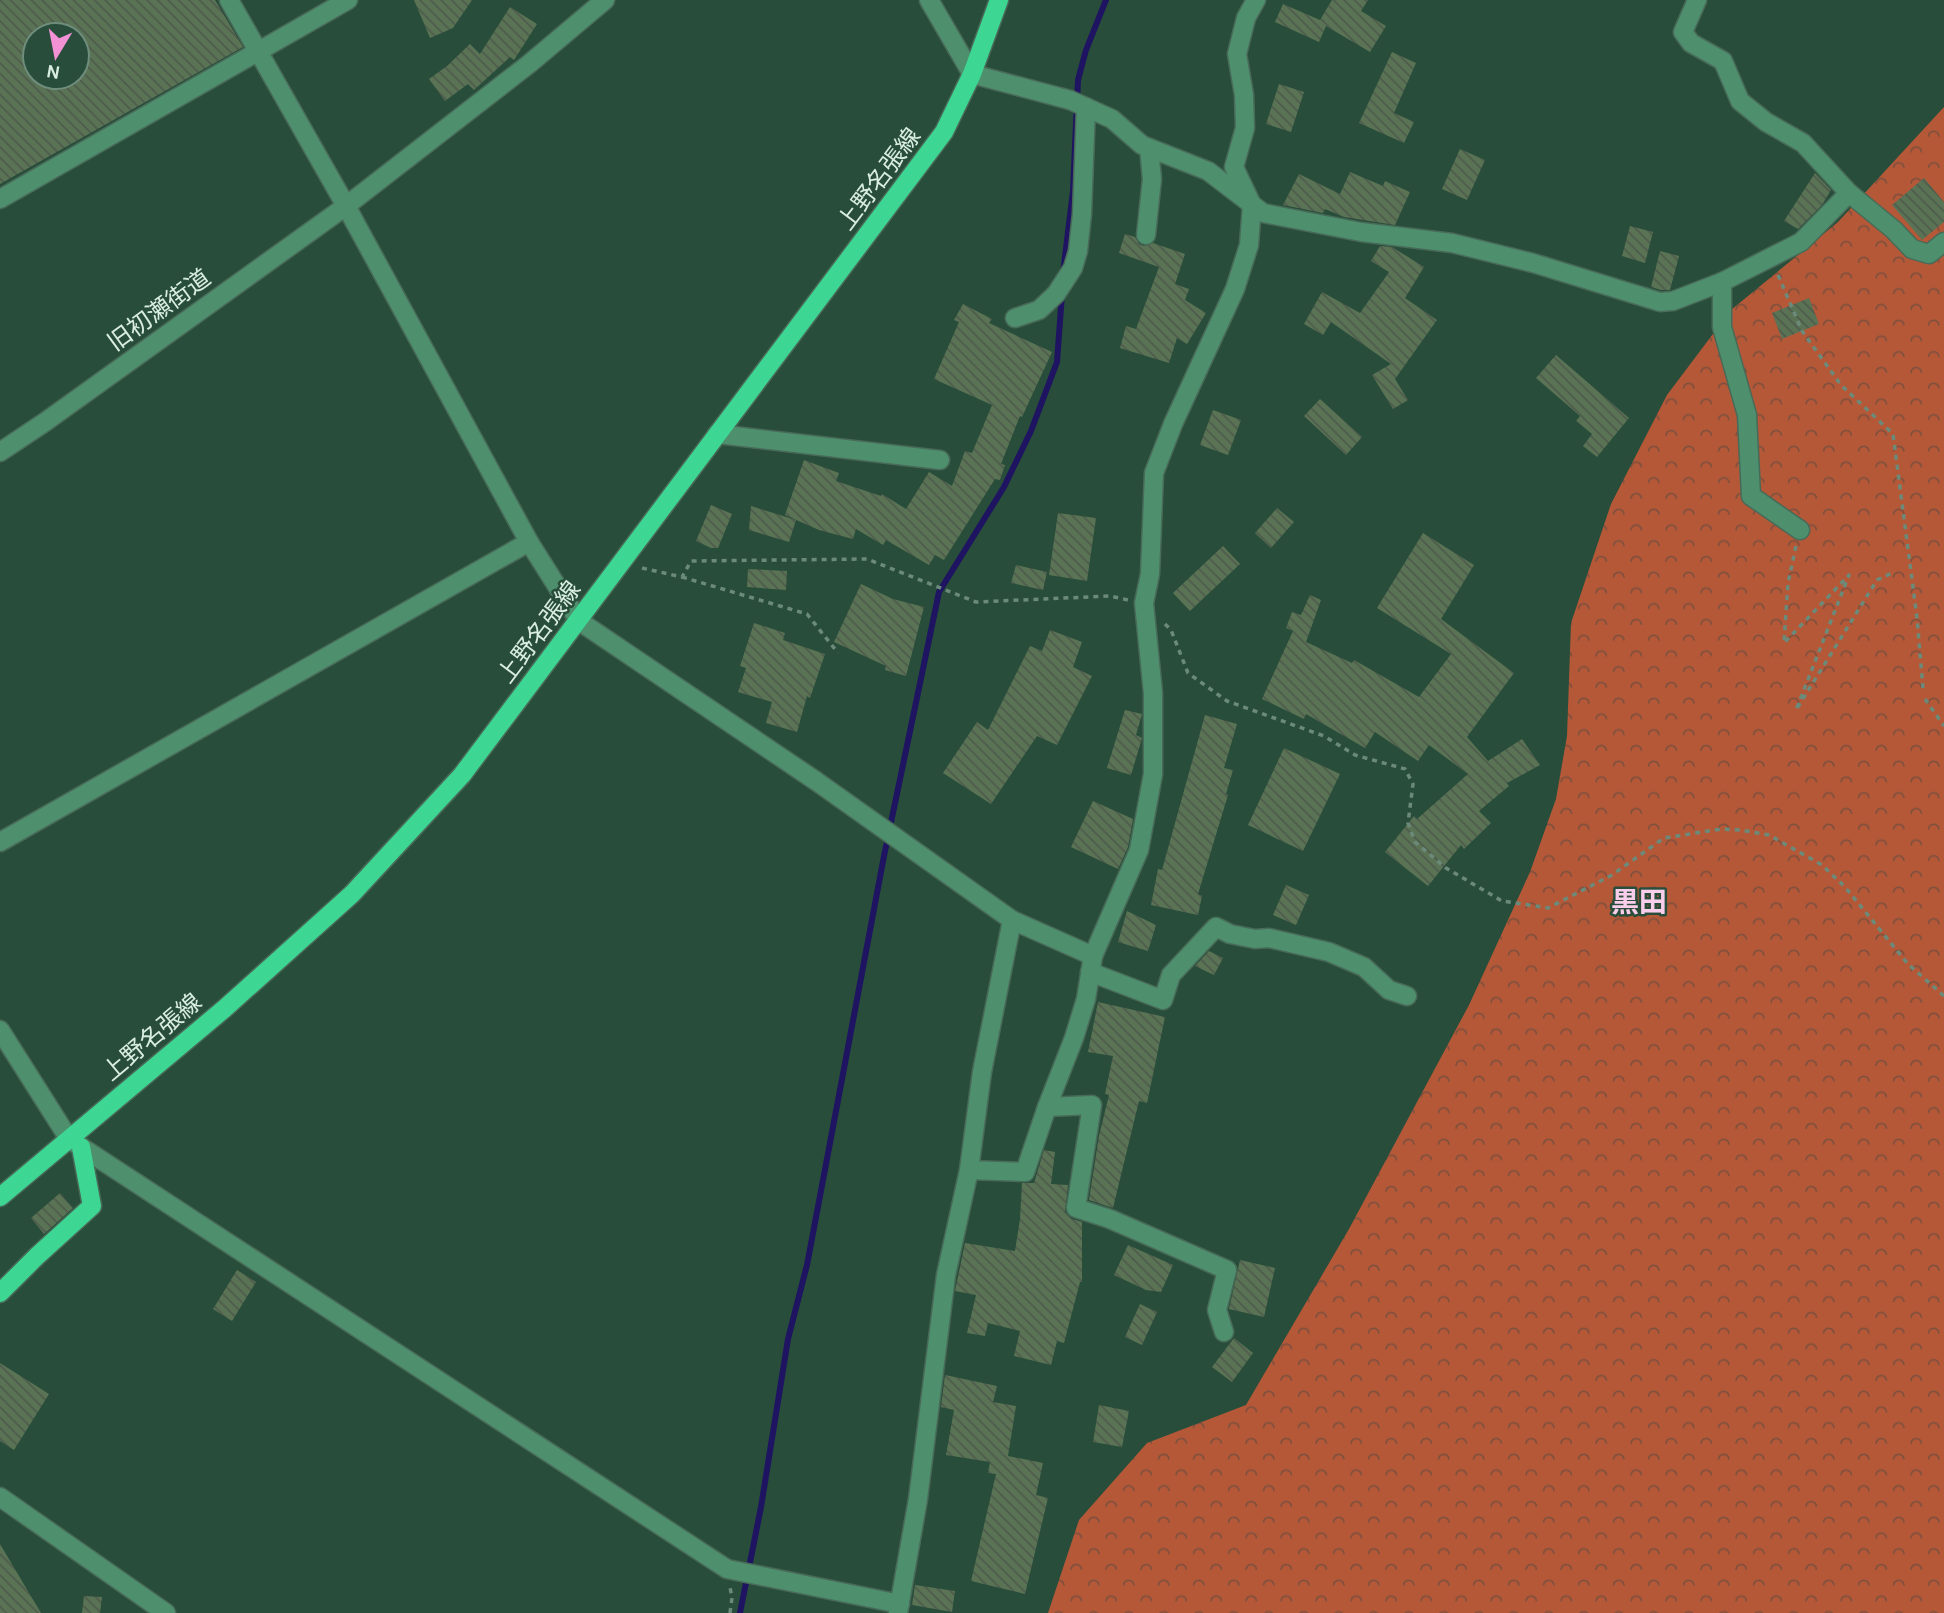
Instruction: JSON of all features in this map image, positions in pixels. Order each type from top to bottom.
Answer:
[{"type":"main road","name":"上野名張線","points":[[0,1197],[75,1143],[352,894],[462,775],[944,132],[972,74],[999,0]]},
{"type":"main road","points":[[0,1293],[92,1206],[75,1143]]},
{"type":"street","points":[[229,0],[346,206],[529,542],[579,621],[1012,920],[1163,1000],[1171,975],[1216,927],[1230,934],[1255,939],[1269,938],[1329,952],[1364,967],[1389,990],[1407,996]]},
{"type":"street","points":[[0,199],[348,0]]},
{"type":"street","name":"旧初瀬街道","points":[[0,452],[346,206],[529,64],[605,0]]},
{"type":"street","points":[[929,0],[972,74],[1070,100],[1112,119],[1142,145],[1208,171],[1263,213],[1349,230],[1452,243],[1533,263],[1660,302],[1673,301],[1722,282],[1801,242],[1849,193]]},
{"type":"street","points":[[969,1170],[1025,1172],[1074,1038],[1086,999],[1092,964],[1139,850],[1153,774],[1153,692],[1144,603],[1150,574],[1154,473],[1173,424],[1235,289],[1250,245],[1252,205],[1234,167],[1245,128],[1244,95],[1237,54],[1246,18],[1256,0]]},
{"type":"street","points":[[1697,0],[1683,32],[1691,43],[1723,61],[1740,101],[1766,122],[1803,143],[1849,193],[1894,230],[1912,249],[1929,254],[1944,242]]},
{"type":"street","points":[[1016,318],[1039,310],[1056,294],[1073,268],[1078,251],[1082,214],[1086,107]]},
{"type":"street","points":[[1146,235],[1152,179],[1149,148]]},
{"type":"street","points":[[1722,282],[1721,327],[1746,415],[1751,496],[1800,530]]},
{"type":"street","points":[[717,434],[940,460]]},
{"type":"street","points":[[0,842],[529,542]]},
{"type":"street","points":[[0,1030],[75,1143],[727,1569],[899,1609],[918,1499],[946,1275],[969,1170],[982,1072],[1012,920]]},
{"type":"street","points":[[1047,1107],[1092,1105],[1076,1208],[1110,1219],[1227,1270],[1217,1310],[1223,1332]]},
{"type":"street","points":[[0,1497],[166,1613]]},
{"type":"path","points":[[1771,257],[1802,331],[1841,385],[1892,434],[1917,618],[1923,688]]},
{"type":"path","points":[[1800,530],[1788,583],[1784,643],[1849,575],[1796,710],[1877,580],[1892,573]]},
{"type":"path","points":[[682,577],[691,561],[867,559],[976,602],[1110,596],[1144,603],[1171,630],[1188,673],[1227,701],[1324,736],[1355,754],[1405,769],[1413,784],[1408,823],[1415,842],[1446,868],[1502,901],[1548,908],[1612,875],[1664,838],[1721,830],[1769,835],[1822,865],[1845,887],[1908,964],[1944,996]]},
{"type":"path","points":[[620,563],[682,577],[807,614],[838,653]]},
{"type":"path","points":[[1925,699],[1944,726]]},
{"type":"green space","points":[[1944,107],[1944,1613],[1048,1613],[1079,1520],[1147,1443],[1246,1405],[1349,1229],[1469,1005],[1530,872],[1556,799],[1567,736],[1571,623],[1611,504],[1667,395],[1731,310],[1838,222]]},
{"type":"building","points":[[0,0],[215,0],[243,47],[0,184]]},
{"type":"building","points":[[414,0],[472,0],[453,28],[430,38]]},
{"type":"building","points":[[1332,0],[1368,0],[1361,11],[1386,26],[1370,52],[1326,26],[1319,42],[1275,22],[1283,4],[1320,20]]},
{"type":"building","points":[[510,7],[537,24],[514,60],[510,57],[474,90],[468,84],[445,101],[429,79],[470,44],[480,54]]},
{"type":"building","points":[[1392,52],[1416,63],[1394,113],[1414,122],[1404,143],[1359,123]]},
{"type":"building","points":[[1279,84],[1304,92],[1291,132],[1266,124]]},
{"type":"building","points":[[1460,149],[1485,160],[1467,200],[1442,189]]},
{"type":"building","points":[[1350,172],[1383,186],[1385,181],[1410,192],[1395,225],[1344,217],[1325,209],[1323,213],[1283,205],[1299,174],[1340,194]]},
{"type":"building","points":[[1815,173],[1831,190],[1822,205],[1798,229],[1784,221]]},
{"type":"building","points":[[1924,178],[1944,202],[1944,222],[1922,240],[1892,205]]},
{"type":"building","points":[[1630,226],[1653,232],[1645,263],[1622,256]]},
{"type":"building","points":[[1125,234],[1135,237],[1139,244],[1144,246],[1153,243],[1185,254],[1175,284],[1189,289],[1185,300],[1206,313],[1187,344],[1177,338],[1169,363],[1120,348],[1126,326],[1136,329],[1159,267],[1119,253]]},
{"type":"building","points":[[1380,246],[1392,247],[1424,267],[1405,298],[1437,320],[1395,379],[1408,400],[1393,409],[1372,375],[1391,364],[1331,322],[1323,335],[1304,324],[1322,292],[1360,313],[1389,272],[1371,261]]},
{"type":"building","points":[[1660,251],[1679,256],[1670,290],[1651,287]]},
{"type":"building","points":[[1809,298],[1819,324],[1782,339],[1772,313]]},
{"type":"building","points":[[963,304],[992,319],[989,323],[1052,352],[1022,417],[1020,416],[1001,464],[1005,465],[1000,480],[995,479],[944,560],[935,555],[929,565],[886,540],[883,545],[856,529],[853,539],[819,530],[785,515],[804,460],[839,473],[836,481],[881,496],[882,494],[906,509],[929,472],[952,486],[965,451],[972,453],[992,405],[934,379],[959,322],[954,320]]},
{"type":"building","points":[[1556,355],[1629,418],[1597,457],[1583,446],[1592,434],[1576,421],[1580,416],[1536,378]]},
{"type":"building","points":[[1320,399],[1362,437],[1346,455],[1304,416]]},
{"type":"building","points":[[1213,410],[1241,420],[1228,455],[1200,445]]},
{"type":"building","points":[[711,505],[732,514],[718,548],[711,548],[696,541]]},
{"type":"building","points":[[751,506],[796,520],[789,542],[749,530]]},
{"type":"building","points":[[1277,508],[1294,522],[1271,548],[1255,533]]},
{"type":"building","points":[[1058,513],[1096,518],[1087,581],[1049,575]]},
{"type":"building","points":[[1423,533],[1474,565],[1441,619],[1514,673],[1467,737],[1488,761],[1522,739],[1540,765],[1507,783],[1509,786],[1479,811],[1491,823],[1464,849],[1461,845],[1428,886],[1385,852],[1414,816],[1417,819],[1468,774],[1429,745],[1418,761],[1375,732],[1365,748],[1306,714],[1304,719],[1262,699],[1293,631],[1286,628],[1292,612],[1301,615],[1310,595],[1321,600],[1306,642],[1352,663],[1354,660],[1419,697],[1451,654],[1377,608]]},
{"type":"building","points":[[1223,546],[1240,564],[1190,611],[1173,593]]},
{"type":"building","points":[[1016,565],[1047,572],[1043,590],[1011,583]]},
{"type":"building","points":[[748,569],[787,571],[786,590],[747,587]]},
{"type":"building","points":[[861,584],[893,599],[924,607],[906,676],[885,670],[886,666],[834,642]]},
{"type":"building","points":[[754,623],[785,633],[783,640],[825,654],[810,698],[807,696],[797,732],[766,723],[772,702],[738,692],[746,668],[740,666]]},
{"type":"building","points":[[1050,630],[1082,642],[1073,667],[1092,676],[1057,745],[1037,736],[991,804],[943,773],[977,722],[988,730],[1030,646],[1042,651]]},
{"type":"building","points":[[1125,710],[1142,714],[1136,735],[1142,738],[1131,775],[1107,768]]},
{"type":"building","points":[[1205,715],[1237,724],[1224,768],[1233,770],[1226,794],[1228,795],[1198,894],[1202,896],[1198,915],[1151,905],[1158,869],[1162,870]]},
{"type":"building","points":[[1284,748],[1340,774],[1303,851],[1248,825]]},
{"type":"building","points":[[1093,801],[1133,819],[1128,847],[1118,869],[1071,847]]},
{"type":"building","points":[[1286,885],[1309,895],[1296,925],[1273,915]]},
{"type":"building","points":[[1127,911],[1156,925],[1148,951],[1118,942]]},
{"type":"building","points":[[1209,951],[1223,958],[1214,975],[1195,966]]},
{"type":"building","points":[[1098,1002],[1165,1017],[1147,1103],[1139,1101],[1113,1208],[1089,1200],[1099,1136],[1109,1095],[1105,1094],[1113,1056],[1088,1052]]},
{"type":"building","points":[[1044,1150],[1055,1152],[1051,1184],[1068,1185],[1065,1212],[1072,1219],[1082,1222],[1082,1282],[1064,1343],[1057,1341],[1051,1365],[1014,1356],[1020,1331],[988,1323],[985,1336],[967,1333],[976,1295],[955,1291],[965,1243],[1015,1251],[1022,1183],[1034,1183]]},
{"type":"building","points":[[60,1193],[73,1208],[44,1234],[31,1218]]},
{"type":"building","points":[[1128,1245],[1173,1265],[1161,1292],[1146,1290],[1114,1275]]},
{"type":"building","points":[[1240,1260],[1275,1268],[1264,1317],[1229,1309]]},
{"type":"building","points":[[237,1270],[256,1282],[232,1321],[213,1309]]},
{"type":"building","points":[[1140,1304],[1157,1312],[1142,1345],[1125,1337]]},
{"type":"building","points":[[1234,1338],[1253,1353],[1232,1382],[1212,1367]]},
{"type":"building","points":[[0,1363],[49,1394],[14,1450],[0,1441]]},
{"type":"building","points":[[945,1375],[997,1386],[993,1402],[1016,1406],[1008,1456],[1043,1463],[1036,1495],[1048,1498],[1025,1594],[971,1581],[996,1474],[988,1473],[990,1462],[946,1455],[954,1410],[941,1407]]},
{"type":"building","points":[[1099,1405],[1129,1411],[1122,1447],[1093,1442]]},
{"type":"building","points":[[0,1544],[41,1613],[0,1613]]},
{"type":"building","points":[[915,1585],[955,1591],[952,1612],[912,1605]]},
{"type":"building","points":[[84,1596],[102,1597],[100,1613],[82,1613]]},
{"type":"waterway","points":[[1063,273],[1073,191],[1078,80],[1086,50],[1106,0]]},
{"type":"waterway","points":[[740,1613],[761,1507],[788,1339],[807,1265],[884,856],[939,592],[1004,487],[1031,431],[1057,362],[1062,294]]},
{"type":"district","name":"黒田","points":[[1639,902]]}]
